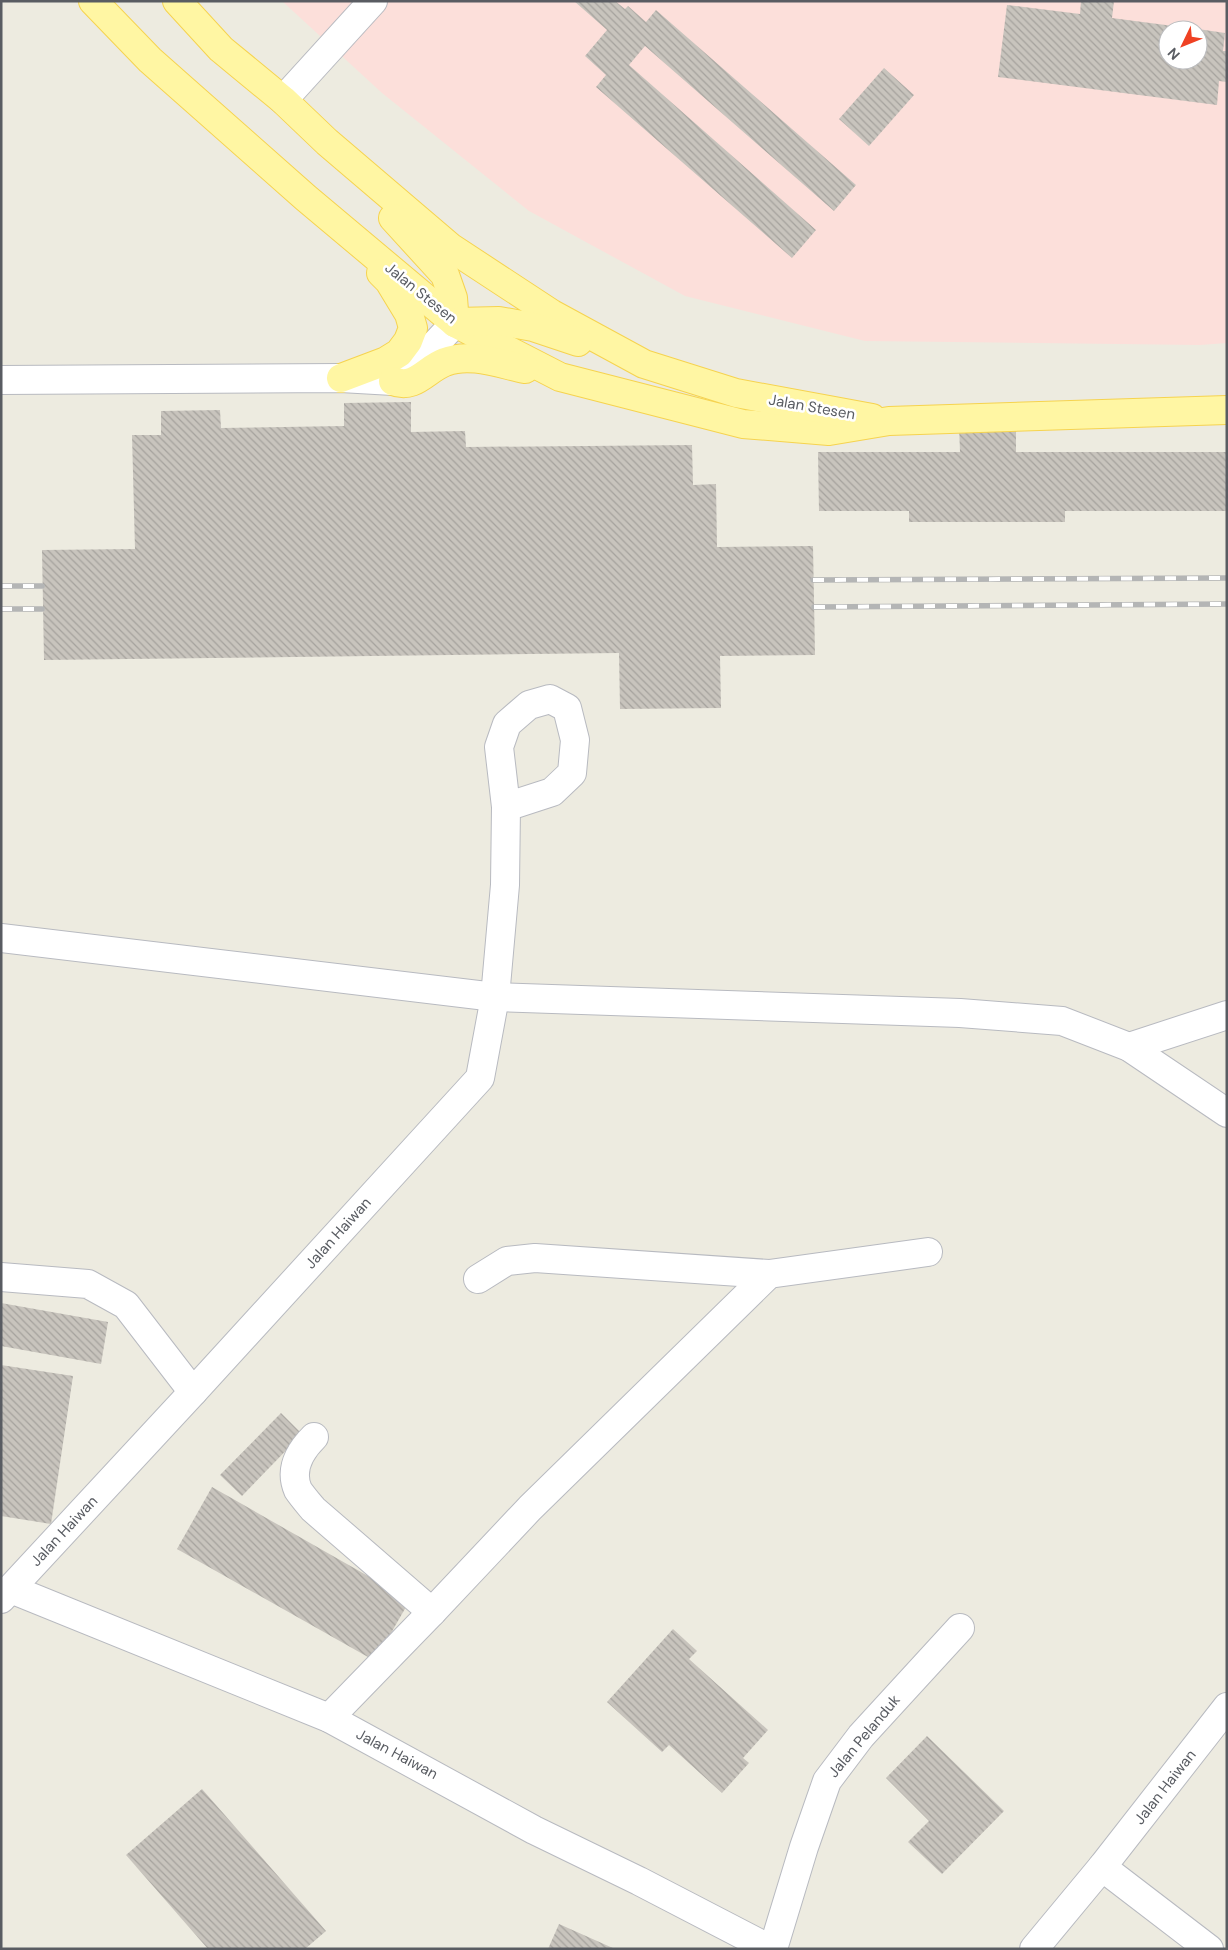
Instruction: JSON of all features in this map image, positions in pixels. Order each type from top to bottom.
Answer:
[{"type":"main road","points":[[80,1],[150,60]]},
{"type":"main road","name":"Jalan Stesen","points":[[93,1],[150,60],[306,198],[454,322],[560,377],[743,424],[829,432],[889,421],[1227,410]]},
{"type":"main road","points":[[167,1],[221,48]]},
{"type":"main road","name":"Jalan Stesen","points":[[177,1],[221,48],[450,247],[552,314],[644,364],[736,393],[889,421]]},
{"type":"main road","points":[[327,142],[355,181],[445,275],[453,298],[454,322],[499,321],[533,327],[644,364]]},
{"type":"main road","points":[[306,198],[389,281],[409,314],[413,328],[408,341],[398,353],[386,361],[341,378]]},
{"type":"main road","points":[[393,381],[402,385],[412,383],[444,362],[466,358],[560,377]]},
{"type":"street","points":[[283,100],[369,3]]},
{"type":"street","points":[[1,380],[341,378],[393,381],[425,355],[454,322]]},
{"type":"street","name":"Jalan Haiwan","points":[[506,807],[505,885],[495,997],[480,1078],[6,1594],[329,1718],[534,1830],[772,1949]]},
{"type":"street","points":[[1,938],[495,997],[960,1013],[1062,1021],[1129,1047],[1227,1113]]},
{"type":"street","points":[[1129,1047],[1227,1016]]},
{"type":"street","points":[[478,1279],[506,1261],[534,1258],[769,1274],[928,1252]]},
{"type":"street","points":[[329,1718],[530,1508],[769,1274]]},
{"type":"street","points":[[1,1277],[88,1284],[126,1305],[193,1392]]},
{"type":"street","points":[[314,1437],[301,1449],[295,1469],[298,1489],[312,1509],[432,1612]]},
{"type":"street","name":"Jalan Pelanduk","points":[[772,1949],[827,1781],[860,1736],[960,1628]]},
{"type":"street","name":"Jalan Haiwan","points":[[1034,1949],[1102,1867],[1227,1707]]},
{"type":"street","points":[[1102,1867],[1209,1949]]},
{"type":"shaded area","points":[[282,1],[1227,1],[1227,343],[1200,345],[865,341],[685,296],[529,211],[382,93]]},
{"type":"building","points":[[574,1],[615,1],[625,9],[628,6],[646,22],[656,10],[856,185],[834,211],[645,46],[629,65],[816,230],[792,258],[596,87],[606,75],[585,56],[607,30]]},
{"type":"building","points":[[1081,1],[1114,1],[1112,18],[1158,24],[1158,70],[1208,70],[1208,30],[1225,33],[1223,51],[1227,51],[1227,82],[1219,81],[1217,105],[998,77],[1007,5],[1080,14]]},
{"type":"building","points":[[884,68],[914,95],[869,146],[839,119]]},
{"type":"building","points":[[411,402],[411,432],[465,431],[466,447],[692,445],[693,485],[716,484],[717,547],[813,546],[815,655],[720,656],[721,708],[620,709],[619,653],[44,660],[42,550],[135,549],[132,435],[161,435],[161,411],[220,410],[221,428],[344,426],[344,403]]},
{"type":"building","points":[[959,425],[1016,426],[1016,452],[1227,452],[1227,511],[1065,511],[1065,522],[909,522],[909,511],[819,511],[818,452],[960,452]]},
{"type":"building","points":[[1,1303],[108,1322],[101,1364],[1,1346]]},
{"type":"building","points":[[1,1365],[73,1376],[51,1524],[1,1516]]},
{"type":"building","points":[[281,1413],[302,1434],[242,1496],[220,1475]]},
{"type":"building","points":[[212,1487],[410,1600],[375,1661],[177,1549]]},
{"type":"building","points":[[673,1629],[697,1651],[689,1659],[768,1730],[743,1758],[749,1763],[722,1793],[669,1745],[662,1752],[607,1702]]},
{"type":"building","points":[[927,1736],[1004,1811],[942,1874],[908,1842],[929,1821],[886,1778]]},
{"type":"building","points":[[202,1789],[326,1931],[305,1949],[208,1949],[126,1855]]},
{"type":"building","points":[[559,1924],[615,1949],[548,1949]]},
{"type":"railway","points":[[813,580],[1227,578]]},
{"type":"railway","points":[[1,586],[42,586]]},
{"type":"railway","points":[[814,607],[1227,604]]},
{"type":"railway","points":[[1,609],[42,609]]}]
